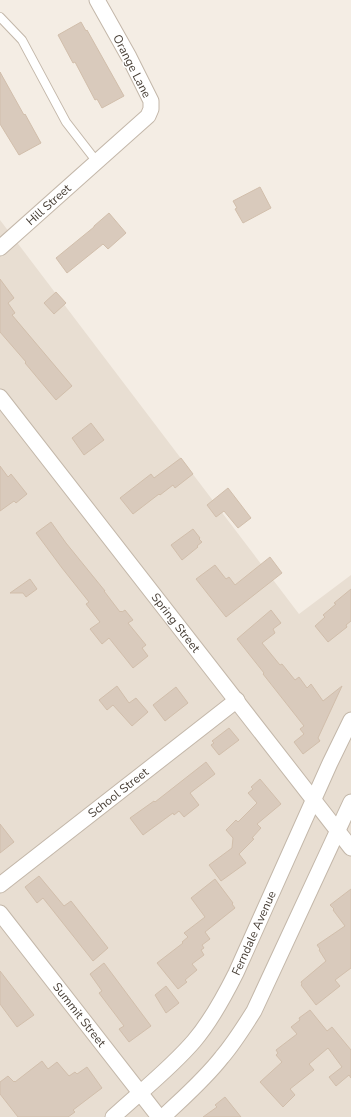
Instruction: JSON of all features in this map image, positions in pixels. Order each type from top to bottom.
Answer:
[{"type":"street","name":"Orange Lane","points":[[97,0],[148,94],[151,101],[151,108],[148,116],[97,162]]},
{"type":"street","name":"Hill Street","points":[[0,248],[97,162]]},
{"type":"street","name":"Spring Street","points":[[0,397],[351,848]]},
{"type":"street","name":"School Street","points":[[0,885],[237,700]]},
{"type":"street","name":"Ferndale Avenue","points":[[113,1117],[177,1059],[208,1022],[224,996],[236,973],[313,799],[351,720]]},
{"type":"street","points":[[163,1117],[222,1059],[254,1011],[351,802]]},
{"type":"street","name":"Summit Street","points":[[0,913],[159,1117]]},
{"type":"lane","points":[[0,17],[22,40],[66,122],[97,162]]},
{"type":"shaded area","points":[[0,220],[299,614],[351,575],[351,1117],[0,1117]]},
{"type":"building","points":[[81,22],[124,96],[102,108],[97,99],[95,100],[75,62],[73,63],[58,35]]},
{"type":"building","points":[[0,72],[41,143],[19,155],[0,124]]},
{"type":"building","points":[[260,187],[271,208],[243,223],[235,209],[237,208],[233,201]]},
{"type":"building","points":[[109,213],[126,233],[108,249],[103,244],[67,273],[56,258]]},
{"type":"building","points":[[0,279],[14,298],[8,303],[15,313],[12,315],[72,386],[56,400],[0,332]]},
{"type":"building","points":[[56,292],[66,303],[54,314],[44,303]]},
{"type":"building","points":[[91,423],[104,440],[84,455],[72,438]]},
{"type":"building","points":[[181,458],[193,474],[175,488],[173,485],[160,495],[159,494],[133,514],[120,498],[151,474],[154,478]]},
{"type":"building","points":[[0,466],[8,477],[11,474],[27,494],[16,503],[14,501],[0,511]]},
{"type":"building","points":[[228,488],[251,518],[238,528],[224,511],[216,517],[207,505]]},
{"type":"building","points":[[51,522],[120,612],[125,610],[133,620],[128,623],[146,645],[142,648],[148,656],[133,668],[109,638],[102,644],[90,629],[100,622],[86,604],[89,602],[36,533]]},
{"type":"building","points":[[193,529],[202,542],[182,560],[171,545]]},
{"type":"building","points":[[270,557],[282,573],[226,617],[196,579],[215,565],[226,579],[229,577],[235,585]]},
{"type":"building","points":[[30,579],[37,589],[26,597],[23,593],[10,593]]},
{"type":"building","points":[[351,589],[351,621],[346,625],[347,627],[328,642],[315,626],[325,617],[323,615],[336,604],[334,603]]},
{"type":"building","points":[[271,610],[281,623],[273,629],[275,633],[262,643],[280,665],[282,664],[295,680],[299,677],[307,688],[311,684],[323,701],[342,686],[318,738],[320,741],[303,754],[294,742],[304,734],[300,729],[304,726],[237,639]]},
{"type":"building","points":[[117,686],[129,703],[136,698],[148,712],[132,726],[113,705],[107,710],[99,700]]},
{"type":"building","points":[[176,687],[188,703],[165,721],[153,705]]},
{"type":"building","points":[[229,728],[239,740],[219,755],[211,745],[214,743],[212,741]]},
{"type":"building","points":[[206,762],[215,774],[190,793],[199,805],[184,817],[179,811],[174,815],[173,813],[143,835],[130,818],[154,801],[155,802]]},
{"type":"building","points":[[260,779],[281,804],[257,824],[261,828],[252,838],[254,839],[239,854],[246,863],[221,881],[209,865],[232,848],[233,838],[226,830],[236,820],[238,822],[257,803],[248,793],[253,789],[251,787]]},
{"type":"building","points":[[0,824],[14,842],[0,853]]},
{"type":"building","points":[[39,876],[64,906],[71,901],[108,948],[93,961],[43,898],[37,903],[25,887]]},
{"type":"building","points":[[215,879],[235,908],[205,932],[210,939],[202,945],[204,948],[201,950],[204,955],[192,964],[197,970],[185,980],[187,982],[178,989],[157,963],[183,943],[182,942],[188,937],[184,933],[205,917],[191,898]]},
{"type":"building","points":[[351,889],[351,968],[335,980],[340,986],[316,1005],[301,985],[301,982],[326,961],[317,945],[345,926],[330,905]]},
{"type":"building","points":[[104,963],[151,1026],[129,1042],[119,1029],[124,1026],[99,993],[102,991],[90,974]]},
{"type":"building","points":[[0,971],[34,1015],[17,1027],[0,1004]]},
{"type":"building","points":[[166,986],[179,1003],[166,1013],[155,995]]},
{"type":"building","points":[[310,1010],[327,1031],[332,1027],[351,1050],[351,1078],[349,1075],[336,1086],[329,1077],[342,1067],[328,1048],[309,1064],[314,1070],[290,1089],[295,1095],[283,1107],[260,1082],[282,1062],[276,1055],[278,1053],[276,1050],[297,1034],[291,1027],[300,1020],[299,1018]]},
{"type":"building","points":[[42,1061],[48,1069],[57,1062],[69,1076],[75,1072],[77,1074],[87,1067],[102,1088],[73,1110],[75,1112],[68,1117],[18,1117],[0,1094],[0,1082],[8,1076],[15,1082]]},
{"type":"building","points":[[225,1097],[241,1117],[203,1117],[217,1107],[215,1105]]}]
